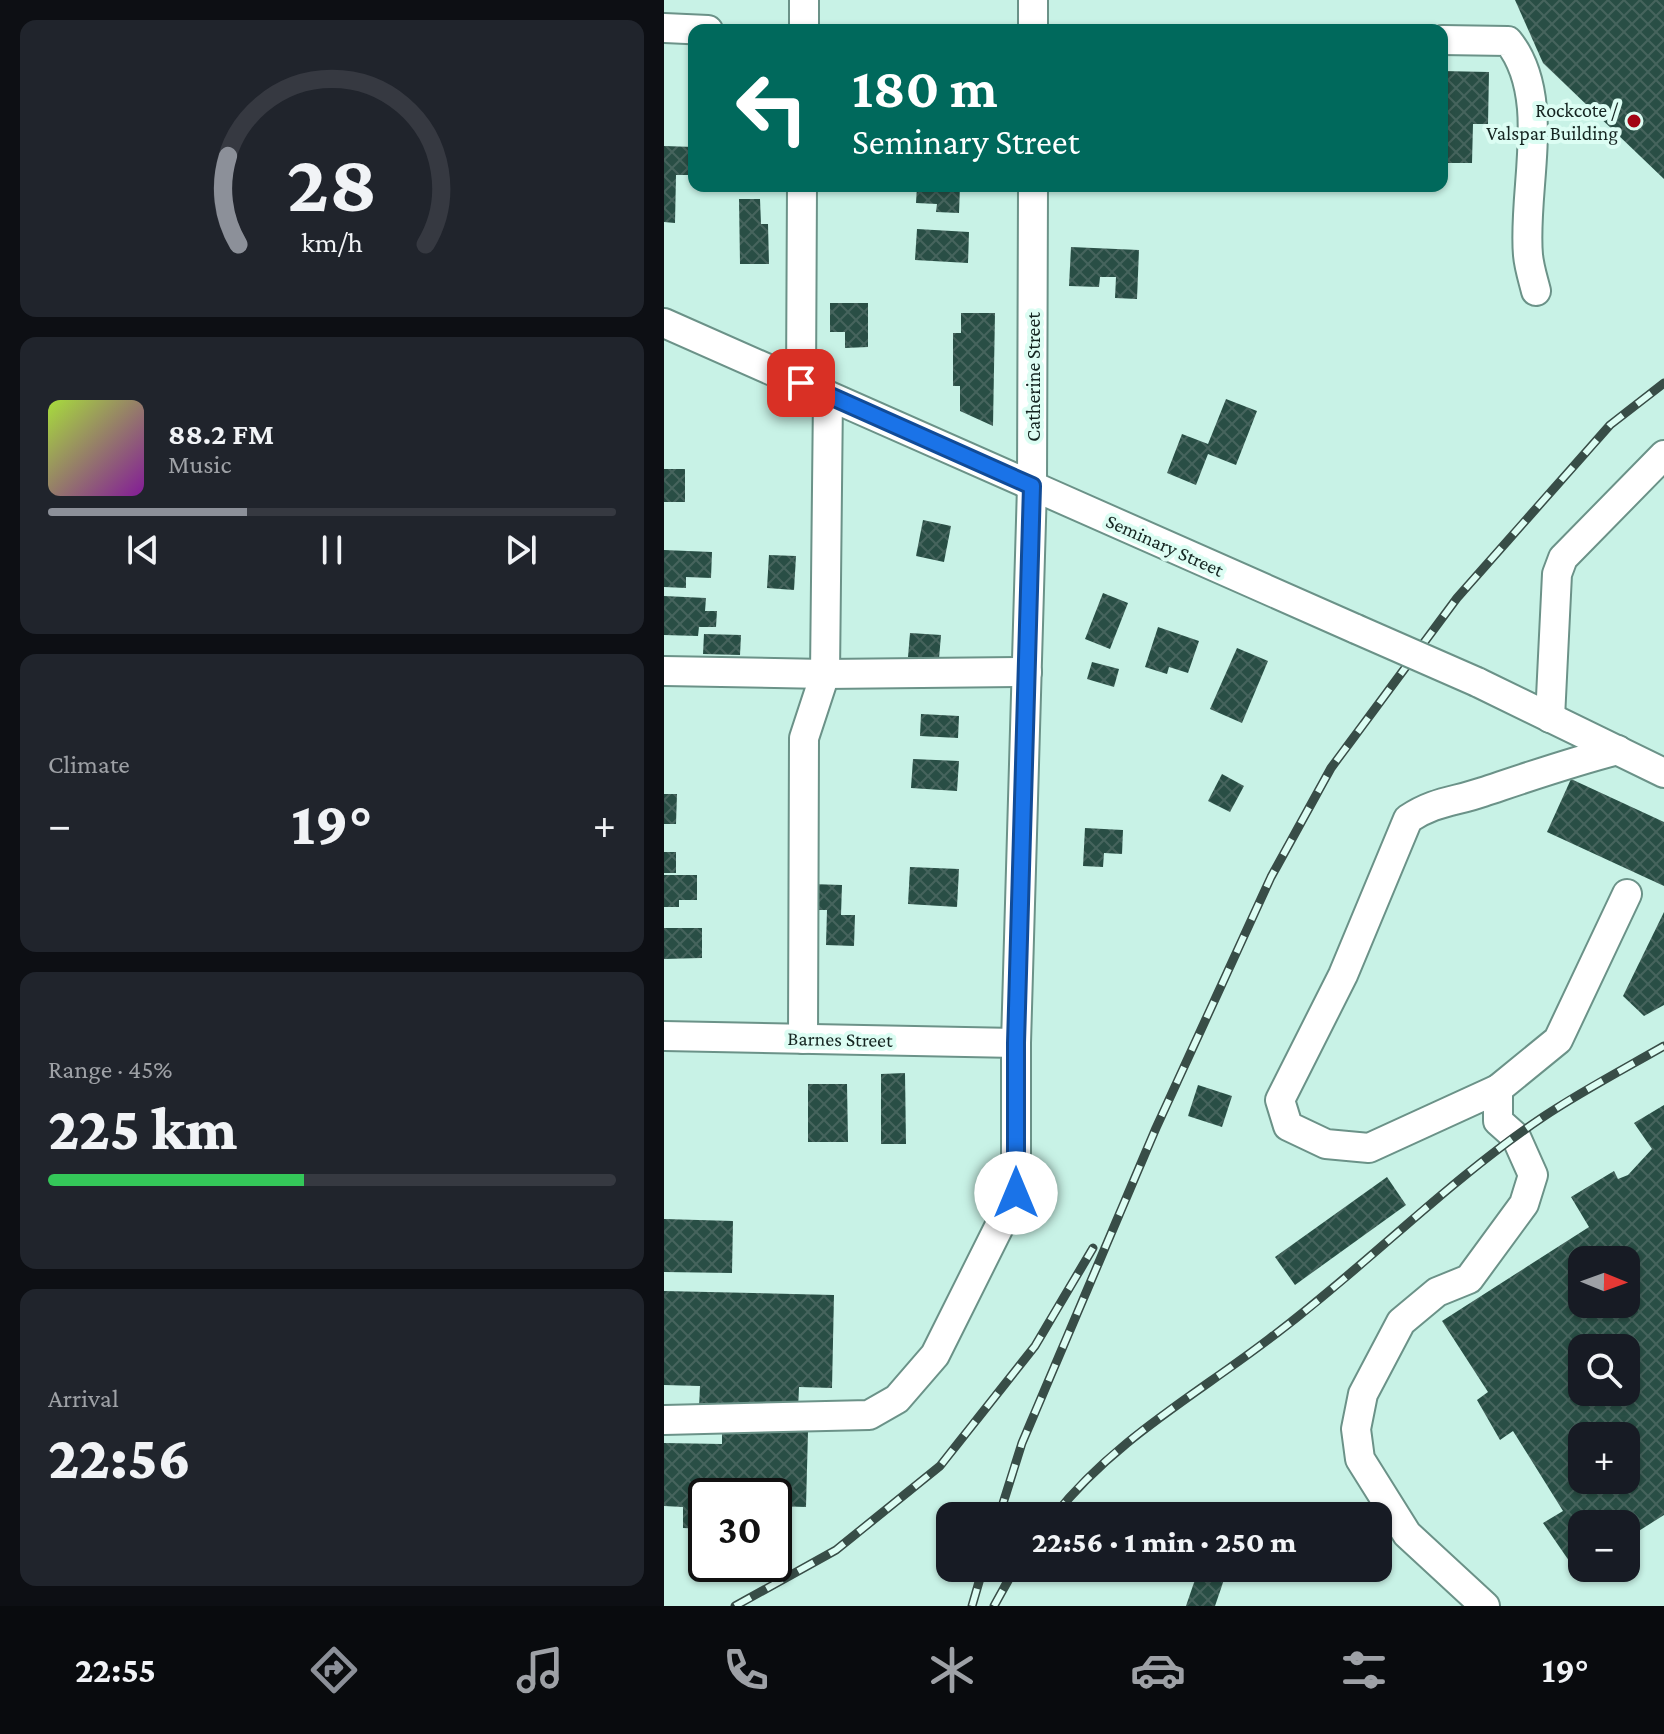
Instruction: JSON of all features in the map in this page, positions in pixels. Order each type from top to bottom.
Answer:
[{"type":"street","points":[[804,0],[804,24]]},
{"type":"street","points":[[1033,0],[1033,24]]},
{"type":"street","points":[[664,28],[688,29]]},
{"type":"street","points":[[1448,40],[1508,41],[1519,55],[1529,86],[1533,182],[1528,254],[1536,291]]},
{"type":"street","points":[[801,383],[802,192]]},
{"type":"street","name":"Catherine Street","points":[[664,1420],[869,1415],[897,1399],[935,1355],[1016,1193],[1016,1043],[1032,486],[1033,192]]},
{"type":"street","name":"Seminary Street","points":[[664,323],[1477,682],[1664,773]]},
{"type":"street","points":[[803,1039],[804,738],[825,674],[828,396]]},
{"type":"street","points":[[1550,718],[1557,574],[1563,558],[1664,455]]},
{"type":"street","points":[[664,671],[825,674],[1027,672]]},
{"type":"street","points":[[1618,750],[1548,768],[1479,794],[1430,804],[1408,819],[1343,975],[1280,1100],[1288,1126],[1326,1144],[1369,1148],[1498,1089],[1558,1040],[1627,894]]},
{"type":"street","name":"Barnes Street","points":[[664,1036],[1016,1043]]},
{"type":"street","points":[[1485,1606],[1407,1534],[1360,1459],[1356,1429],[1363,1394],[1401,1322],[1437,1292],[1469,1279],[1524,1204],[1533,1175],[1516,1137],[1498,1121],[1498,1089]]},
{"type":"building","name":"Rockcote / Valspar Building","points":[[1515,0],[1664,0],[1664,179],[1543,63]]},
{"type":"building","points":[[1448,71],[1489,72],[1488,124],[1473,124],[1472,163],[1448,163]]},
{"type":"building","points":[[664,146],[688,147],[688,175],[676,175],[675,223],[664,222]]},
{"type":"building","points":[[917,192],[960,192],[959,213],[936,212],[937,204],[916,203]]},
{"type":"building","points":[[739,199],[760,199],[761,224],[768,224],[769,264],[740,264]]},
{"type":"building","points":[[917,229],[969,232],[968,263],[915,260]]},
{"type":"building","points":[[1071,247],[1139,250],[1137,299],[1115,298],[1116,277],[1100,277],[1099,287],[1069,286]]},
{"type":"building","points":[[830,303],[868,303],[868,347],[845,348],[845,332],[830,332]]},
{"type":"building","points":[[961,313],[995,313],[993,426],[960,411],[960,386],[953,386],[953,333],[961,333]]},
{"type":"building","points":[[1226,399],[1257,411],[1236,465],[1208,454],[1196,485],[1167,473],[1182,434],[1208,444]]},
{"type":"building","points":[[664,469],[685,469],[685,502],[664,502]]},
{"type":"building","points":[[923,520],[951,526],[944,562],[916,556]]},
{"type":"building","points":[[664,550],[712,552],[711,578],[686,577],[686,588],[664,587]]},
{"type":"building","points":[[769,555],[796,556],[794,590],[767,588]]},
{"type":"building","points":[[1103,593],[1128,603],[1110,649],[1085,639]]},
{"type":"building","points":[[664,596],[706,598],[705,611],[717,611],[716,627],[699,627],[698,636],[664,635]]},
{"type":"building","points":[[1158,627],[1199,641],[1188,673],[1169,667],[1167,674],[1145,667]]},
{"type":"building","points":[[910,633],[941,635],[939,659],[908,657]]},
{"type":"building","points":[[704,634],[741,635],[740,655],[703,654]]},
{"type":"building","points":[[1237,648],[1268,661],[1242,723],[1210,709]]},
{"type":"building","points":[[1092,662],[1119,669],[1114,687],[1087,679]]},
{"type":"building","points":[[921,714],[959,716],[958,738],[920,736]]},
{"type":"building","points":[[913,759],[959,761],[957,791],[911,788]]},
{"type":"building","points":[[1222,774],[1244,786],[1230,812],[1208,801]]},
{"type":"building","points":[[1571,779],[1664,822],[1664,886],[1547,832]]},
{"type":"building","points":[[664,794],[677,794],[676,824],[664,824]]},
{"type":"building","points":[[1085,828],[1123,830],[1122,854],[1104,853],[1103,867],[1083,866]]},
{"type":"building","points":[[664,852],[676,852],[676,873],[664,873]]},
{"type":"building","points":[[910,867],[959,869],[957,907],[908,904]]},
{"type":"building","points":[[664,875],[697,875],[697,900],[679,900],[679,907],[664,907]]},
{"type":"building","points":[[811,884],[842,885],[841,915],[855,915],[854,946],[826,945],[827,910],[811,910]]},
{"type":"building","points":[[1664,912],[1664,1005],[1644,1016],[1623,996]]},
{"type":"building","points":[[664,928],[702,928],[702,958],[664,959]]},
{"type":"building","points":[[905,1073],[906,1144],[881,1144],[881,1074]]},
{"type":"building","points":[[808,1084],[847,1084],[848,1142],[808,1142]]},
{"type":"building","points":[[1198,1085],[1232,1096],[1222,1127],[1188,1116]]},
{"type":"building","points":[[1664,1105],[1664,1515],[1640,1530],[1640,1510],[1568,1510],[1568,1559],[1543,1523],[1563,1511],[1513,1431],[1500,1440],[1477,1400],[1488,1392],[1442,1321],[1589,1227],[1571,1197],[1614,1171],[1618,1179],[1628,1175],[1652,1149],[1634,1123]]},
{"type":"building","points":[[1387,1177],[1406,1205],[1295,1285],[1275,1257]]},
{"type":"building","points":[[664,1219],[733,1221],[732,1273],[664,1272]]},
{"type":"building","points":[[664,1291],[834,1295],[832,1388],[799,1387],[798,1411],[699,1408],[700,1386],[664,1385]]},
{"type":"building","points":[[722,1429],[808,1431],[806,1507],[792,1507],[792,1478],[688,1478],[688,1528],[683,1528],[683,1507],[664,1506],[664,1443],[722,1444]]},
{"type":"building","points":[[1194,1582],[1223,1582],[1215,1606],[1186,1606]]},
{"type":"railway","points":[[1003,1502],[1022,1443],[1156,1128],[1271,877],[1331,768],[1457,598],[1610,425],[1664,383]]},
{"type":"railway","points":[[1066,1502],[1128,1442],[1304,1312],[1507,1142],[1573,1098],[1664,1046]]},
{"type":"railway","points":[[735,1606],[836,1550],[940,1466],[1035,1346],[1093,1248]]},
{"type":"railway","points":[[972,1606],[979,1582]]},
{"type":"railway","points":[[994,1606],[1007,1582]]},
{"type":"place","name":"Rockcote / Valspar Building","points":[[1634,121]]},
{"type":"route","points":[[801,383],[1032,486],[1016,1043],[1016,1193]]}]
